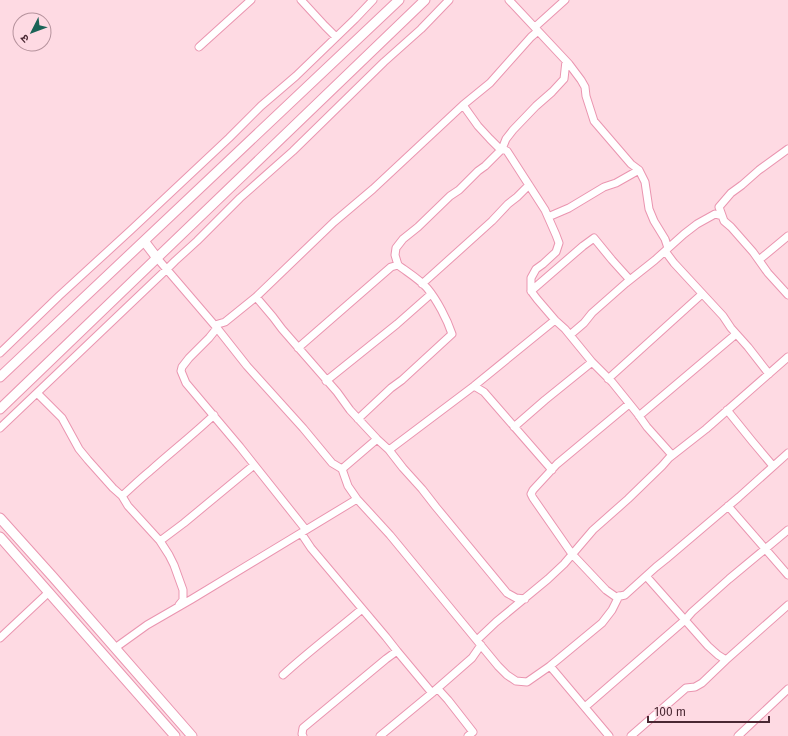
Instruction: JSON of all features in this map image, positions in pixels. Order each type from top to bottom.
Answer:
[{"type":"street","points":[[199,47],[251,0]]},
{"type":"street","points":[[301,0],[336,37]]},
{"type":"street","points":[[0,353],[262,106],[296,76],[373,0]]},
{"type":"street","points":[[0,377],[399,0]]},
{"type":"street","points":[[0,409],[425,0]]},
{"type":"street","points":[[0,428],[240,198],[293,151],[384,62],[421,29],[448,0]]},
{"type":"street","points":[[509,0],[566,61],[581,80],[585,87],[586,96],[594,121],[627,159],[639,170],[645,182],[649,209],[654,221],[665,239],[666,249],[674,263],[723,316],[769,374]]},
{"type":"street","points":[[468,736],[473,732],[448,700],[435,691],[397,651],[311,548],[304,531],[254,465],[186,383],[181,371],[182,366],[209,338],[216,326],[225,322],[256,297],[334,222],[373,189],[463,105],[490,83],[531,37],[536,29],[565,0]]},
{"type":"street","points":[[358,419],[452,334],[434,299],[426,288],[398,265],[395,255],[396,248],[403,239],[418,227],[445,200],[459,190],[478,170],[485,166],[502,149],[506,139],[513,130],[564,79],[566,61]]},
{"type":"street","points":[[463,105],[478,126],[498,147],[507,151],[548,217],[556,235],[558,243],[556,252],[536,269],[531,278],[531,291],[672,455]]},
{"type":"street","points":[[788,149],[731,193],[719,207],[724,221],[753,252],[768,273],[788,295]]},
{"type":"street","points":[[548,217],[570,208],[604,187],[616,183],[639,170]]},
{"type":"street","points":[[422,284],[529,185]]},
{"type":"street","points":[[570,335],[584,323],[592,313],[697,224],[715,214],[722,216]]},
{"type":"street","points":[[759,260],[788,236]]},
{"type":"street","points":[[531,291],[594,238],[630,280]]},
{"type":"street","points":[[144,241],[216,326],[247,366],[303,428],[332,463],[342,469],[348,486],[357,499],[390,535],[507,675],[516,681],[527,682],[550,666],[602,623],[612,610],[619,596]]},
{"type":"street","points":[[298,348],[391,267],[398,265]]},
{"type":"street","points":[[326,381],[397,324],[430,294]]},
{"type":"street","points":[[608,379],[702,294]]},
{"type":"street","points":[[256,297],[358,419],[389,450],[403,468],[422,488],[507,593],[516,598],[525,599]]},
{"type":"street","points":[[389,450],[474,386],[555,320]]},
{"type":"street","points":[[639,416],[736,334]]},
{"type":"street","points":[[380,736],[435,691],[472,658],[479,643],[496,622],[525,599],[558,569],[593,530],[628,499],[672,455],[706,429],[788,357]]},
{"type":"street","points":[[514,427],[592,362]]},
{"type":"street","points":[[474,386],[484,392],[552,470]]},
{"type":"street","points":[[37,393],[62,418],[79,448],[88,460],[122,496],[128,506],[160,541],[174,565],[183,590],[183,600],[178,607]]},
{"type":"street","points":[[629,404],[552,470],[531,494],[572,554],[606,590],[616,597],[625,595],[788,453]]},
{"type":"street","points":[[727,410],[773,466]]},
{"type":"street","points":[[122,496],[214,415]]},
{"type":"street","points":[[342,469],[377,439]]},
{"type":"street","points":[[160,541],[254,465]]},
{"type":"street","points":[[104,655],[147,625],[357,499]]},
{"type":"street","points":[[728,506],[788,575]]},
{"type":"street","points":[[0,518],[53,576],[192,736]]},
{"type":"street","points":[[584,707],[788,530]]},
{"type":"street","points":[[0,537],[175,736]]},
{"type":"street","points":[[646,576],[708,646],[726,660]]},
{"type":"street","points":[[0,638],[49,592]]},
{"type":"street","points":[[631,736],[686,688],[695,687],[702,684],[726,660],[788,605]]},
{"type":"street","points":[[283,675],[300,659],[362,609]]},
{"type":"street","points":[[304,736],[302,734],[303,728],[397,651]]},
{"type":"street","points":[[550,666],[609,736]]},
{"type":"street","points":[[738,736],[788,689]]}]
